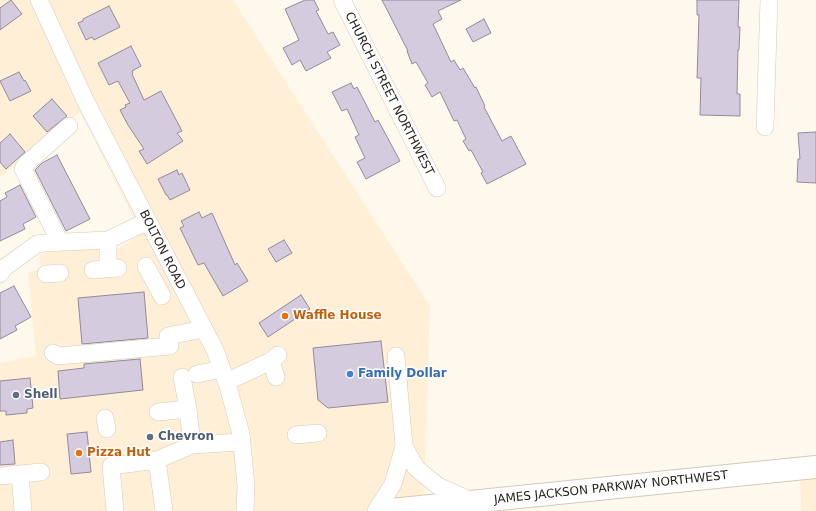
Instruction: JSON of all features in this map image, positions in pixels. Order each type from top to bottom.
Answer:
[{"type":"main road","name":"JAMES JACKSON PARKWAY NORTHWEST","points":[[382,511],[464,505],[816,467]]},
{"type":"street","name":"BOLTON ROAD","points":[[39,0],[86,102],[214,350],[224,375],[237,416],[242,442],[246,486],[245,511]]},
{"type":"street","name":"CHURCH STREET NORTHWEST","points":[[342,0],[436,188]]},
{"type":"street","points":[[765,127],[768,0]]},
{"type":"street","points":[[60,242],[23,169],[26,164],[69,126]]},
{"type":"street","points":[[0,274],[4,268],[31,248],[43,243],[108,240],[148,221]]},
{"type":"street","points":[[106,269],[108,240]]},
{"type":"street","points":[[146,266],[162,296]]},
{"type":"street","points":[[53,353],[58,356],[170,346],[168,336],[204,329]]},
{"type":"street","points":[[376,511],[393,484],[404,446],[396,356]]},
{"type":"street","points":[[192,445],[188,409],[190,376],[224,375],[275,358],[276,377]]},
{"type":"street","points":[[158,412],[188,409]]},
{"type":"street","points":[[296,435],[318,434]]},
{"type":"street","points":[[115,511],[111,466],[157,460],[192,445],[242,442]]},
{"type":"street","points":[[404,446],[416,468],[464,505]]},
{"type":"street","points":[[157,460],[164,511]]},
{"type":"street","points":[[0,476],[41,472]]},
{"type":"street","points":[[20,474],[23,511]]},
{"type":"shaded area","points":[[0,0],[233,0],[430,306],[424,511],[0,511],[0,363],[36,356],[28,272],[40,270],[40,253],[92,248],[114,251],[142,234],[80,112],[0,177]]},
{"type":"shaded area","points":[[816,462],[816,511],[801,511],[800,465]]},
{"type":"building","points":[[11,0],[22,14],[0,30],[0,8]]},
{"type":"building","points":[[305,0],[314,0],[319,10],[316,11],[328,34],[333,32],[340,45],[327,52],[331,58],[306,71],[300,60],[292,65],[283,48],[299,40],[285,9]]},
{"type":"building","points":[[382,0],[461,0],[438,11],[442,19],[433,24],[451,62],[454,60],[460,70],[463,68],[475,88],[476,87],[485,106],[484,107],[502,141],[511,136],[526,164],[487,184],[481,173],[483,172],[471,150],[469,151],[463,141],[466,139],[457,120],[454,121],[440,92],[432,97],[425,85],[428,83],[416,62],[412,64],[408,51]]},
{"type":"building","points":[[697,0],[739,0],[738,27],[740,27],[737,94],[740,94],[740,116],[700,115],[701,78],[697,78],[699,15],[697,15]]},
{"type":"building","points":[[109,6],[120,27],[94,40],[92,37],[86,40],[78,23]]},
{"type":"building","points":[[484,19],[491,33],[473,42],[466,29]]},
{"type":"building","points":[[131,46],[141,66],[132,71],[132,74],[144,100],[161,91],[182,131],[177,133],[183,141],[147,164],[139,151],[144,149],[120,110],[126,107],[125,105],[130,103],[118,81],[109,85],[98,63]]},
{"type":"building","points":[[19,72],[31,91],[10,101],[0,81]]},
{"type":"building","points":[[351,83],[354,89],[357,87],[375,122],[378,120],[400,161],[366,179],[357,162],[365,158],[355,137],[359,135],[347,109],[342,111],[332,92]]},
{"type":"building","points":[[52,99],[67,116],[47,132],[33,116]]},
{"type":"building","points":[[816,132],[816,183],[797,182],[798,159],[800,159],[798,133]]},
{"type":"building","points":[[10,134],[25,152],[6,169],[0,162],[0,143]]},
{"type":"building","points":[[57,155],[90,219],[66,231],[35,170],[42,163]]},
{"type":"building","points":[[177,170],[179,175],[182,173],[190,190],[170,200],[158,179]]},
{"type":"building","points":[[20,185],[36,217],[23,224],[25,229],[0,241],[0,201],[7,197],[5,193]]},
{"type":"building","points":[[199,212],[202,218],[212,213],[235,265],[237,263],[248,281],[223,296],[204,263],[198,265],[180,228],[184,226],[181,221]]},
{"type":"building","points":[[284,240],[292,253],[276,262],[268,249]]},
{"type":"building","points":[[14,286],[31,317],[15,326],[17,330],[0,339],[0,293]]},
{"type":"building","points":[[144,292],[148,338],[82,344],[78,298]]},
{"type":"building","name":"Waffle House","points":[[301,295],[310,309],[268,337],[259,323]]},
{"type":"building","name":"Family Dollar","points":[[381,341],[388,402],[328,408],[318,400],[313,348]]},
{"type":"building","points":[[140,359],[143,390],[60,399],[58,371],[84,368],[84,364]]},
{"type":"building","name":"Shell","points":[[30,378],[33,408],[27,409],[27,413],[6,415],[6,411],[0,411],[0,381]]},
{"type":"building","name":"Pizza Hut","points":[[87,432],[91,472],[71,474],[67,434]]},
{"type":"building","points":[[13,440],[15,464],[0,465],[0,442]]},
{"type":"place","name":"Waffle House","points":[[285,316]]},
{"type":"place","name":"Family Dollar","points":[[350,374]]},
{"type":"place","name":"Shell","points":[[16,395]]},
{"type":"place","name":"Chevron","points":[[150,437]]},
{"type":"place","name":"Pizza Hut","points":[[79,453]]}]
